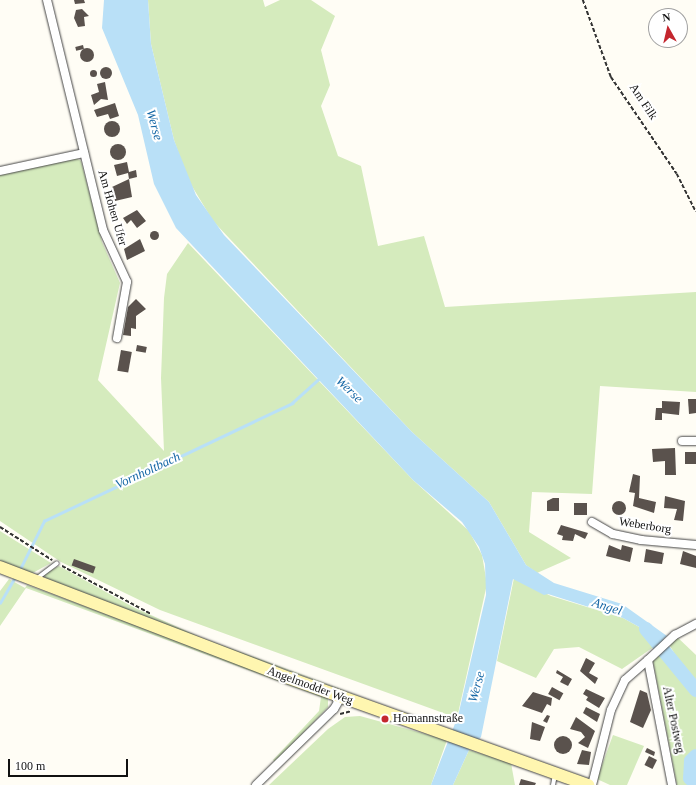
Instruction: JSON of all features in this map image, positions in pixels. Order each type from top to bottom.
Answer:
[{"type":"street","name":"Am Hohen Ufer","points":[[47,0],[108,246],[127,282],[116,338]]},
{"type":"street","points":[[0,171],[84,153]]},
{"type":"street","points":[[682,441],[696,441]]},
{"type":"street","name":"Weberborg","points":[[592,522],[613,534],[641,540],[696,545]]},
{"type":"street","name":"Angelmodder Weg","points":[[4,569],[29,580],[341,697],[448,733],[588,785]]},
{"type":"street","points":[[592,785],[611,710],[625,680],[648,660],[656,649],[696,624]]},
{"type":"street","name":"Alter Postweg","points":[[648,660],[672,785]]},
{"type":"street","points":[[256,785],[334,709],[341,697]]},
{"type":"lane","points":[[29,580],[57,563]]},
{"type":"lane","points":[[553,785],[556,772]]},
{"type":"path","name":"Am Filk","points":[[583,0],[611,77],[677,174],[696,212]]},
{"type":"path","points":[[0,527],[57,563],[158,617]]},
{"type":"green space","points":[[148,0],[263,0],[265,7],[280,0],[311,0],[335,16],[321,50],[330,85],[321,106],[338,156],[361,166],[378,246],[424,236],[445,307],[696,292],[696,392],[600,386],[592,494],[532,492],[529,532],[571,558],[537,573],[526,565],[489,502],[412,432],[213,221],[187,178],[174,140],[151,44]]},
{"type":"green space","points":[[76,158],[81,161],[102,242],[120,283],[98,380],[164,451],[161,378],[164,298],[167,274],[188,243],[413,480],[469,531],[482,555],[487,584],[457,718],[160,610],[61,562],[0,521],[0,175]]},
{"type":"green space","points":[[0,531],[51,563],[29,575],[0,562]]},
{"type":"green space","points":[[59,566],[133,607],[202,638],[363,697],[48,585],[44,574]]},
{"type":"green space","points":[[514,578],[551,596],[623,618],[641,628],[655,646],[622,669],[579,647],[554,649],[536,678],[497,661]]},
{"type":"green space","points":[[9,579],[25,588],[27,585],[323,694],[328,699],[328,707],[275,762],[273,760],[319,711],[321,697],[26,588],[0,626],[0,591]]},
{"type":"green space","points":[[675,635],[696,655],[696,690],[670,646]]},
{"type":"green space","points":[[660,653],[696,697],[696,754],[690,761],[689,778],[695,785],[677,785],[653,661]]},
{"type":"green space","points":[[360,716],[447,740],[431,785],[269,785],[328,729],[345,717]]},
{"type":"green space","points":[[613,735],[644,746],[627,785],[610,785],[597,779]]},
{"type":"green space","points":[[469,750],[511,763],[515,785],[453,785]]},
{"type":"green space","points":[[696,756],[696,784],[690,778],[691,761]]},
{"type":"water","name":"Werse","points":[[104,0],[148,0],[151,44],[174,140],[196,195],[224,235],[412,432],[489,502],[526,565],[554,583],[622,604],[667,636],[655,646],[641,628],[623,618],[548,594],[544,595],[513,579],[481,737],[469,750],[453,785],[431,785],[458,716],[486,595],[485,564],[479,547],[462,522],[413,480],[176,228],[154,184],[138,115],[102,28]]},
{"type":"building","points":[[74,0],[84,0],[85,3],[75,4]]},
{"type":"building","points":[[82,9],[89,16],[84,17],[85,26],[78,27],[74,18],[76,10]]},
{"type":"building","points":[[83,45],[84,49],[76,51],[75,47]]},
{"type":"building","points":[[87,48],[92,50],[94,55],[92,60],[87,62],[82,60],[80,55],[82,50]]},
{"type":"building","points":[[104,67],[108,67],[112,73],[108,79],[104,79],[100,75],[100,71]]},
{"type":"building","points":[[93,70],[96,73],[93,76],[90,73]]},
{"type":"building","points":[[105,82],[108,100],[101,99],[94,105],[91,95],[99,92],[97,84]]},
{"type":"building","points":[[115,103],[119,116],[110,119],[108,114],[97,117],[94,110]]},
{"type":"building","points":[[112,121],[119,126],[120,129],[115,136],[112,137],[105,132],[104,129],[109,122]]},
{"type":"building","points":[[118,144],[125,149],[126,152],[121,159],[118,160],[111,155],[110,152],[115,145]]},
{"type":"building","points":[[127,162],[129,172],[136,170],[137,177],[129,179],[128,173],[117,176],[114,165]]},
{"type":"building","points":[[129,179],[132,197],[115,201],[112,187]]},
{"type":"building","points":[[137,210],[146,221],[137,228],[131,220],[127,224],[123,218]]},
{"type":"building","points":[[154,230],[159,235],[154,240],[149,235]]},
{"type":"building","points":[[140,239],[145,251],[127,260],[124,249]]},
{"type":"building","points":[[136,299],[146,309],[136,316],[136,329],[131,328],[131,336],[123,335],[128,307]]},
{"type":"building","points":[[137,345],[147,347],[146,353],[136,351]]},
{"type":"building","points":[[121,350],[132,352],[128,373],[117,371]]},
{"type":"building","points":[[688,399],[696,399],[696,413],[689,414]]},
{"type":"building","points":[[662,401],[680,402],[679,415],[662,413],[662,420],[655,420],[656,408],[662,408]]},
{"type":"building","points":[[675,448],[676,475],[665,475],[665,461],[653,462],[652,449]]},
{"type":"building","points":[[685,452],[696,452],[696,464],[685,464]]},
{"type":"building","points":[[633,474],[640,476],[639,498],[656,502],[654,513],[633,506],[635,493],[629,492]]},
{"type":"building","points":[[665,496],[685,501],[683,521],[674,520],[677,509],[664,508]]},
{"type":"building","points":[[553,498],[559,498],[559,511],[547,511],[547,501]]},
{"type":"building","points":[[616,501],[622,501],[626,505],[626,511],[622,515],[616,515],[612,511],[612,505]]},
{"type":"building","points":[[574,503],[587,503],[587,515],[574,515]]},
{"type":"building","points":[[561,525],[588,533],[585,539],[575,534],[573,541],[562,540],[563,536],[557,534]]},
{"type":"building","points":[[609,545],[621,550],[622,545],[633,548],[630,562],[606,556]]},
{"type":"building","points":[[646,549],[664,553],[662,564],[644,562]]},
{"type":"building","points":[[683,551],[696,556],[696,568],[680,564]]},
{"type":"building","points":[[74,559],[96,567],[93,573],[72,566]]},
{"type":"building","points":[[586,658],[595,663],[589,673],[598,678],[595,684],[580,671]]},
{"type":"building","points":[[557,670],[572,679],[568,686],[560,682],[563,677],[556,673]]},
{"type":"building","points":[[552,687],[563,693],[559,700],[548,694]]},
{"type":"building","points":[[586,689],[605,698],[599,708],[586,700],[588,697],[583,694]]},
{"type":"building","points":[[640,690],[647,693],[651,710],[643,728],[630,722]]},
{"type":"building","points":[[533,692],[552,698],[551,706],[547,704],[542,713],[522,706]]},
{"type":"building","points":[[586,707],[600,714],[597,722],[583,713]]},
{"type":"building","points":[[547,715],[550,716],[547,723],[543,721]]},
{"type":"building","points":[[576,717],[595,731],[588,748],[578,743],[585,737],[581,732],[570,729]]},
{"type":"building","points":[[532,722],[545,727],[540,741],[530,739]]},
{"type":"building","points":[[563,736],[569,739],[572,745],[569,751],[563,754],[557,751],[554,745],[557,739]]},
{"type":"building","points":[[647,748],[655,752],[654,756],[645,752]]},
{"type":"building","points":[[582,750],[591,752],[589,765],[577,764]]},
{"type":"building","points":[[649,756],[657,760],[652,769],[644,765]]},
{"type":"building","points":[[521,779],[536,783],[535,785],[519,785]]},
{"type":"waterway","name":"Vornholtbach","points":[[19,571],[44,521],[292,403],[320,378]]},
{"type":"waterway","name":"Vornholtbach","points":[[0,603],[15,577]]},
{"type":"waterway","name":"Angel","points":[[646,629],[696,690]]},
{"type":"waterway","name":"Angel","points":[[696,756],[691,761],[690,778],[696,784]]},
{"type":"place","name":"Homannstraße","points":[[385,719]]}]
